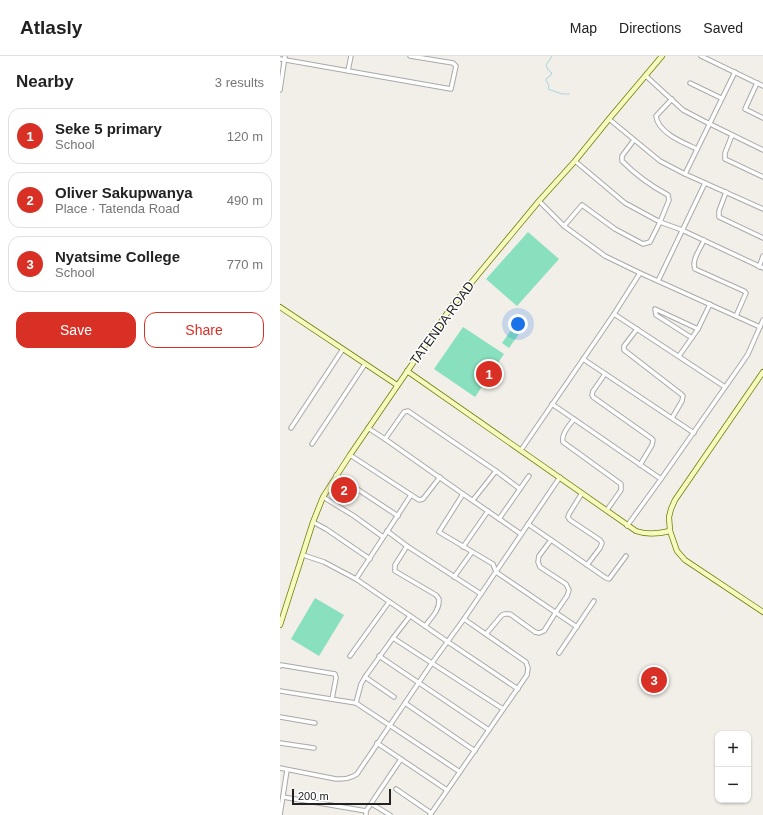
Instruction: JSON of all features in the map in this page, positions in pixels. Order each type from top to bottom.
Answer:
[{"type":"street","points":[[348,71],[351,56]]},
{"type":"street","points":[[280,59],[285,58],[348,71],[451,89],[456,66],[453,63],[410,56]]},
{"type":"street","name":"TATENDA ROAD","points":[[280,626],[313,522],[323,498],[336,475],[452,306],[662,56]]},
{"type":"street","points":[[701,56],[763,86]]},
{"type":"street","points":[[280,90],[285,58]]},
{"type":"street","points":[[685,174],[734,72]]},
{"type":"street","points":[[646,76],[683,110],[763,150]]},
{"type":"street","points":[[690,83],[722,98]]},
{"type":"street","points":[[757,83],[745,109],[763,118]]},
{"type":"street","points":[[672,99],[656,116],[656,122],[675,139],[697,149]]},
{"type":"street","points":[[609,119],[660,161],[685,174],[763,209]]},
{"type":"street","points":[[732,135],[725,153],[725,159],[763,177]]},
{"type":"street","points":[[564,226],[582,205],[614,229],[643,244],[650,242],[669,200],[668,195],[652,187],[622,162],[622,156],[634,140]]},
{"type":"street","points":[[575,161],[625,203],[660,222],[682,230],[761,267],[763,256]]},
{"type":"street","points":[[658,281],[705,183]]},
{"type":"street","points":[[726,192],[719,211],[719,217],[763,238]]},
{"type":"street","points":[[539,201],[564,226],[604,256],[640,274],[760,327]]},
{"type":"street","points":[[704,240],[694,261],[695,269],[746,293],[736,316]]},
{"type":"street","points":[[521,450],[640,274]]},
{"type":"street","points":[[679,356],[698,329],[710,304]]},
{"type":"street","points":[[280,307],[397,385]]},
{"type":"street","points":[[692,338],[656,315],[655,309],[698,329]]},
{"type":"street","points":[[614,314],[725,387]]},
{"type":"street","points":[[627,526],[662,480],[748,354],[763,320]]},
{"type":"street","points":[[637,329],[624,346],[624,350],[683,396],[682,401],[672,418]]},
{"type":"street","points":[[291,428],[343,348]]},
{"type":"street","points":[[583,360],[694,433]]},
{"type":"street","points":[[312,444],[365,364]]},
{"type":"street","points":[[408,371],[607,510],[627,526],[642,533],[649,534],[670,531]]},
{"type":"street","points":[[763,372],[675,500],[669,517],[670,531],[676,551],[685,560],[763,612]]},
{"type":"street","points":[[605,374],[593,391],[593,397],[652,440],[652,445],[640,464]]},
{"type":"street","points":[[552,404],[662,480]]},
{"type":"street","points":[[385,439],[404,412],[408,411],[520,489]]},
{"type":"street","points":[[574,419],[562,436],[563,442],[621,484],[621,490],[607,510]]},
{"type":"street","points":[[368,428],[521,534]]},
{"type":"street","points":[[350,455],[419,500],[422,500],[440,477]]},
{"type":"street","points":[[473,500],[496,471]]},
{"type":"street","points":[[336,475],[398,516]]},
{"type":"street","points":[[499,519],[530,476]]},
{"type":"street","points":[[280,768],[336,779],[352,778],[357,774],[560,477]]},
{"type":"street","points":[[582,493],[568,517],[602,543],[587,565]]},
{"type":"street","points":[[463,494],[439,532],[493,564],[496,572],[577,627]]},
{"type":"street","points":[[356,579],[411,495]]},
{"type":"street","points":[[323,498],[354,516],[383,538]]},
{"type":"street","points":[[463,547],[488,511]]},
{"type":"street","points":[[313,522],[326,529],[370,559]]},
{"type":"street","points":[[528,524],[609,579],[626,556]]},
{"type":"street","points":[[387,531],[407,546],[481,594]]},
{"type":"street","points":[[486,634],[502,615],[505,614],[510,614],[535,632],[539,633],[544,631],[567,596],[569,590],[566,584],[540,567],[538,562],[540,556],[551,540]]},
{"type":"street","points":[[407,546],[395,565],[395,571],[436,595],[439,599],[440,604],[425,626]]},
{"type":"street","points":[[454,577],[472,552]]},
{"type":"street","points":[[303,556],[324,562],[356,579],[518,689]]},
{"type":"street","points":[[559,653],[594,601]]},
{"type":"street","points":[[350,656],[389,602]]},
{"type":"street","points":[[356,703],[361,684],[365,677],[410,616]]},
{"type":"street","points":[[396,789],[431,814],[527,675],[528,668],[526,662],[464,619]]},
{"type":"street","points":[[393,638],[503,709]]},
{"type":"street","points":[[380,656],[489,730]]},
{"type":"street","points":[[280,666],[335,674],[336,678],[332,699]]},
{"type":"street","points":[[365,677],[394,697]]},
{"type":"street","points":[[280,691],[356,703],[460,772]]},
{"type":"street","points":[[405,703],[475,751]]},
{"type":"street","points":[[280,717],[315,723]]},
{"type":"street","points":[[280,742],[314,748]]},
{"type":"street","points":[[377,743],[447,790]]},
{"type":"street","points":[[283,797],[366,813],[401,759]]},
{"type":"street","points":[[280,815],[287,770]]},
{"type":"street","points":[[372,804],[390,815]]},
{"type":"green space","points":[[528,232],[559,259],[517,306],[486,279]]},
{"type":"green space","points":[[463,327],[504,354],[475,397],[434,369]]},
{"type":"green space","points":[[512,329],[519,334],[509,348],[502,343]]},
{"type":"green space","points":[[315,598],[344,615],[319,656],[291,639]]},
{"type":"waterway","points":[[552,56],[546,65],[548,70],[552,73],[546,80],[549,86],[548,89],[562,94],[569,94]]},
{"type":"place","name":"Seke 5 primary","points":[[489,374]]},
{"type":"place","name":"Oliver Sakupwanya","points":[[344,490]]},
{"type":"place","name":"Nyatsime College","points":[[654,680]]}]
